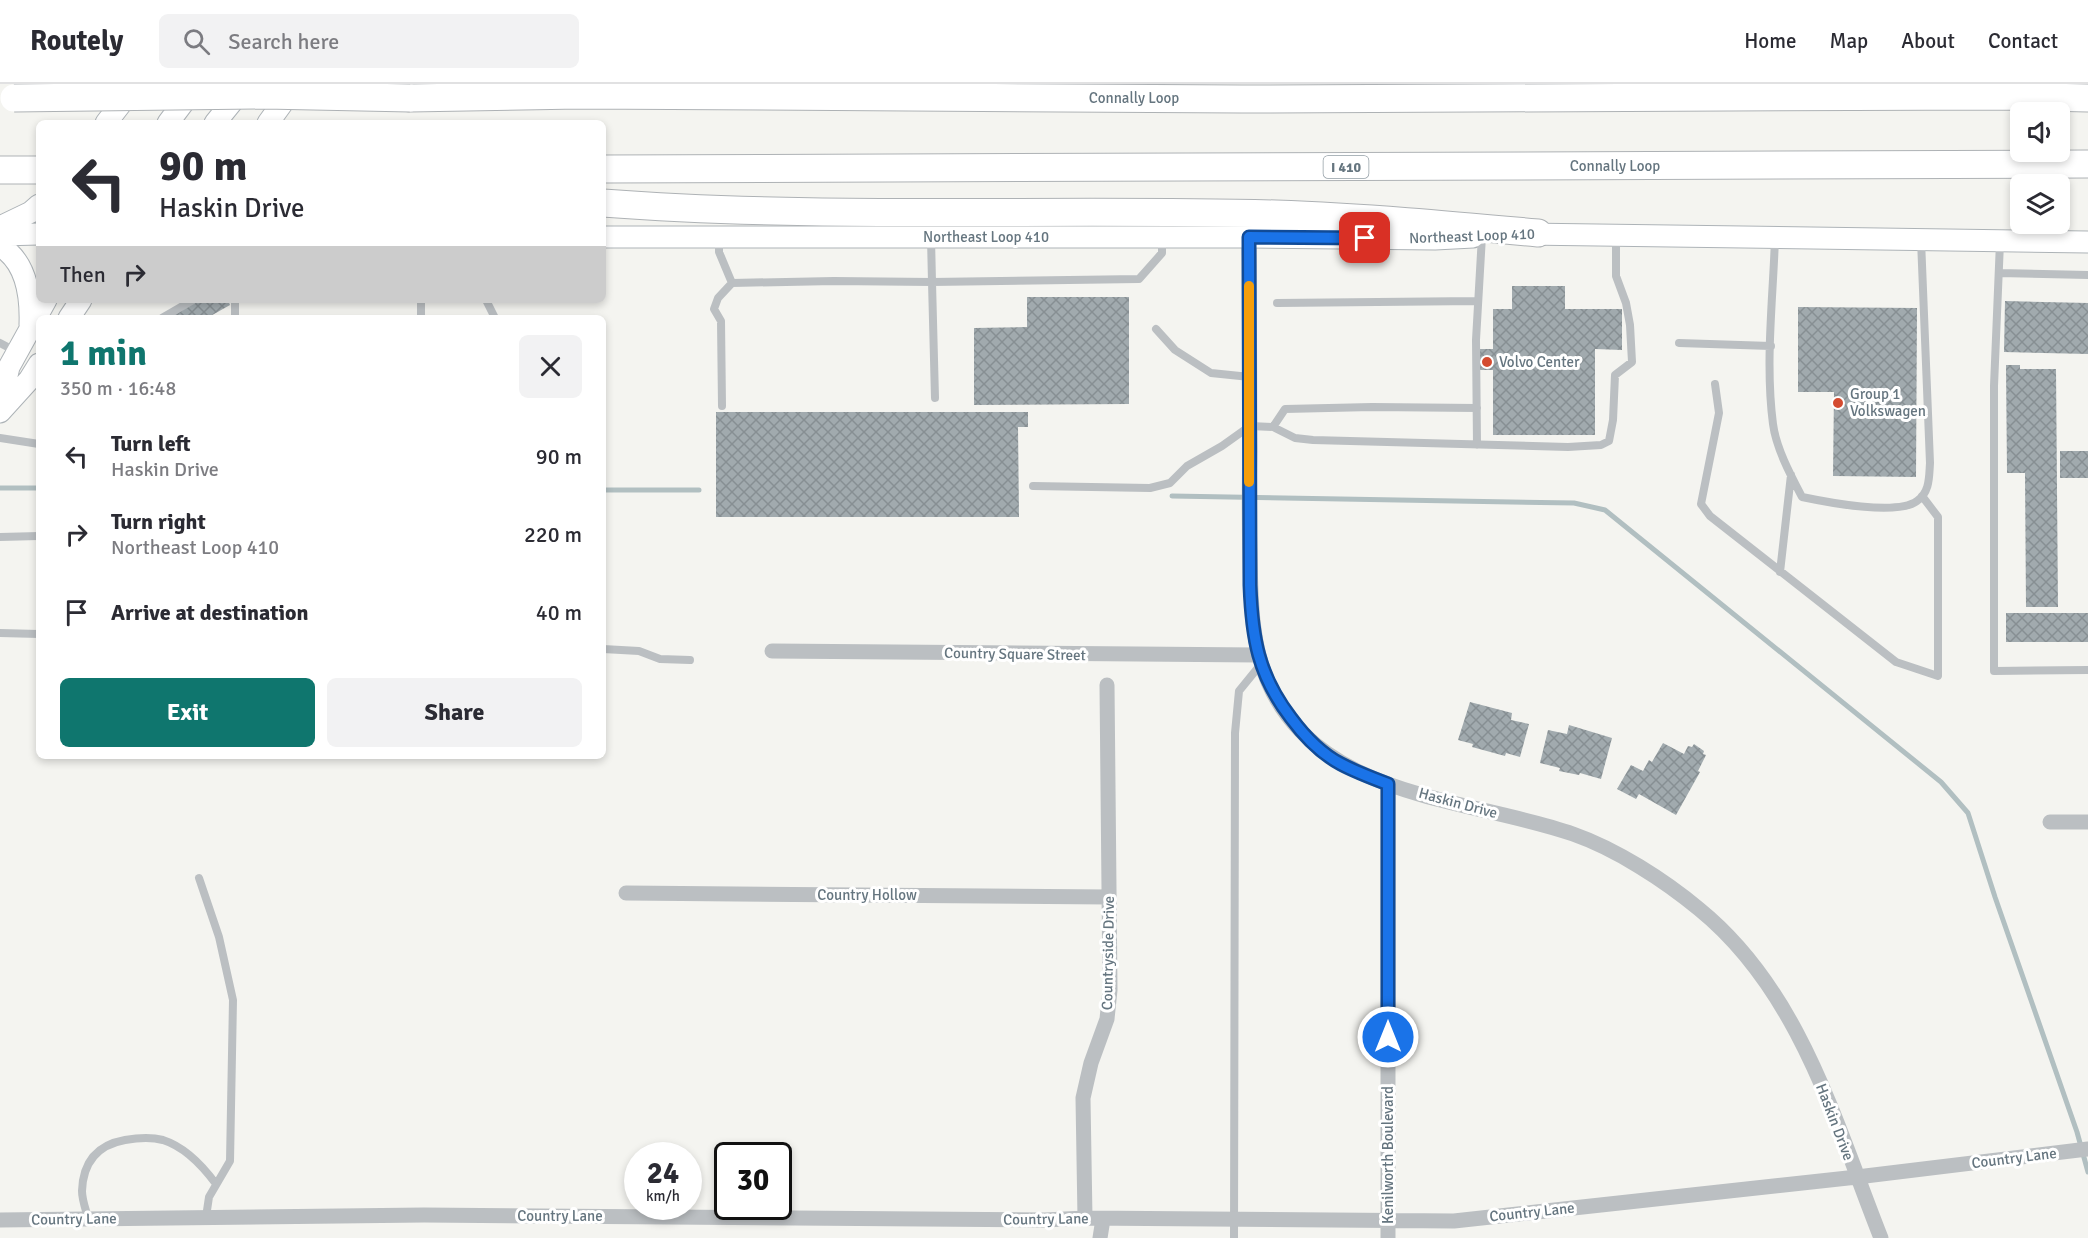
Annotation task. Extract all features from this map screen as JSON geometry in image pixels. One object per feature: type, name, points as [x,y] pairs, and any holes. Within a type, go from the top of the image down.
[{"type":"highway","points":[[149,84],[256,89]]},
{"type":"highway","name":"Connally Loop","points":[[7,98],[256,89],[410,98],[579,95],[1230,99],[1998,96],[2088,98]]},
{"type":"highway","points":[[1998,96],[2088,92]]},
{"type":"highway","name":"Connally Loop","points":[[606,169],[2088,164]]},
{"type":"highway","points":[[0,170],[36,170]]},
{"type":"highway","points":[[606,203],[745,210],[1276,214],[1413,221],[1538,233]]},
{"type":"main road","points":[[108,120],[136,84]]},
{"type":"main road","points":[[170,120],[197,84]]},
{"type":"main road","points":[[270,120],[296,84]]},
{"type":"main road","points":[[219,120],[256,89]]},
{"type":"main road","points":[[0,227],[36,208]]},
{"type":"main road","name":"Northeast Loop 410","points":[[606,237],[1435,239],[1538,233],[2088,242]]},
{"type":"main road","points":[[0,235],[36,234]]},
{"type":"main road","points":[[0,246],[6,249],[23,273],[31,306],[30,328]]},
{"type":"main road","points":[[0,405],[9,366],[9,348],[30,328],[36,318]]},
{"type":"main road","points":[[0,412],[36,369]]},
{"type":"street","name":"Haskin Drive","points":[[1249,237],[1249,527],[1252,621],[1260,660],[1275,698],[1306,738],[1341,764],[1388,784],[1574,834],[1628,861],[1664,883],[1700,910],[1734,941],[1762,976],[1787,1014],[1821,1082],[1881,1238]]},
{"type":"street","name":"Country Square Street","points":[[771,651],[1260,660]]},
{"type":"street","name":"Countryside Drive","points":[[1085,1218],[1083,1098],[1091,1064],[1107,1019],[1110,990],[1107,685]]},
{"type":"street","name":"Kenilworth Boulevard","points":[[1388,784],[1388,1238]]},
{"type":"street","points":[[2050,822],[2088,822]]},
{"type":"street","name":"Country Hollow","points":[[626,893],[1109,897]]},
{"type":"street","name":"Country Lane","points":[[0,1220],[424,1215],[1454,1221],[2088,1149]]},
{"type":"street","points":[[1100,1238],[1103,1219]]},
{"type":"lane","points":[[1033,486],[1150,488],[1170,483],[1187,466],[1222,446],[1250,426],[1273,427],[1295,438],[1313,440],[1568,447],[1601,445],[1610,441],[1614,420],[1615,375],[1632,362],[1626,303],[1616,276],[1616,234]]},
{"type":"lane","points":[[1478,445],[1477,301],[1482,236]]},
{"type":"lane","points":[[719,237],[719,252],[732,283]]},
{"type":"lane","points":[[930,237],[934,398]]},
{"type":"lane","points":[[722,406],[721,321],[714,309],[718,298],[732,283],[1139,279],[1162,253],[1162,237]]},
{"type":"lane","points":[[1775,237],[1770,373],[1773,426],[1791,475],[1802,497],[1847,506],[1910,505],[1922,496],[1928,487],[1930,463],[1921,239]]},
{"type":"lane","points":[[2000,240],[1994,386],[1994,671],[2088,670]]},
{"type":"lane","points":[[1999,273],[2088,275]]},
{"type":"lane","points":[[1277,303],[1477,301]]},
{"type":"lane","points":[[167,315],[188,303]]},
{"type":"lane","points":[[1156,329],[1175,350],[1211,373],[1250,378]]},
{"type":"lane","points":[[1679,343],[1771,346]]},
{"type":"lane","points":[[1715,384],[1719,413],[1701,504],[1710,516],[1896,662],[1938,676],[1938,518],[1922,496]]},
{"type":"lane","points":[[1273,427],[1285,409],[1477,408]]},
{"type":"lane","points":[[0,438],[36,444]]},
{"type":"lane","points":[[1780,572],[1791,475]]},
{"type":"lane","points":[[0,537],[36,536]]},
{"type":"lane","points":[[0,633],[36,634]]},
{"type":"lane","points":[[606,649],[639,651],[660,659],[690,660]]},
{"type":"lane","points":[[1234,1238],[1235,733],[1239,691],[1260,660]]},
{"type":"lane","points":[[199,878],[219,938],[233,1000],[230,1161],[209,1197],[206,1217]]},
{"type":"lane","points":[[88,1218],[82,1193],[85,1171],[95,1152],[114,1142],[137,1138],[162,1140],[188,1153],[204,1168],[216,1184]]},
{"type":"building","points":[[1512,286],[1565,286],[1565,309],[1622,309],[1622,350],[1595,349],[1595,435],[1493,435],[1493,370],[1479,370],[1479,349],[1493,349],[1493,309],[1512,309]]},
{"type":"building","points":[[1027,297],[1129,297],[1129,404],[974,405],[974,328],[1027,327]]},
{"type":"building","points":[[2005,301],[2088,303],[2088,354],[2004,352]]},
{"type":"building","points":[[194,303],[229,303],[230,305],[212,315],[173,315]]},
{"type":"building","points":[[1798,307],[1917,308],[1916,477],[1833,476],[1834,392],[1798,392]]},
{"type":"building","points":[[2006,365],[2020,365],[2020,369],[2056,369],[2058,607],[2026,607],[2025,473],[2007,473]]},
{"type":"building","points":[[716,412],[1028,412],[1028,427],[1018,427],[1019,517],[716,517]]},
{"type":"building","points":[[2060,451],[2088,451],[2088,478],[2060,478]]},
{"type":"building","points":[[2006,613],[2088,613],[2088,642],[2006,642]]},
{"type":"building","points":[[1470,702],[1512,713],[1511,720],[1529,724],[1520,757],[1506,753],[1505,756],[1472,747],[1473,744],[1458,740]]},
{"type":"building","points":[[1569,725],[1612,738],[1601,779],[1580,773],[1579,775],[1559,771],[1560,768],[1540,763],[1548,730],[1567,734]]},
{"type":"building","points":[[1663,743],[1684,754],[1688,746],[1692,747],[1694,744],[1706,755],[1698,771],[1700,772],[1676,815],[1639,794],[1636,799],[1617,789],[1631,765],[1643,771],[1649,760],[1652,762]]},
{"type":"waterway","points":[[0,488],[36,488]]},
{"type":"waterway","points":[[606,490],[699,490]]},
{"type":"waterway","points":[[1172,496],[1574,503],[1605,510],[1941,782],[1968,813],[2077,1132],[2088,1172]]},
{"type":"slow traffic","points":[[1249,286],[1249,482]]},
{"type":"place","name":"Volvo Center","points":[[1487,362]]},
{"type":"place","name":"Group 1 Volkswagen","points":[[1838,403]]},
{"type":"route","points":[[1365,238],[1249,237],[1250,585],[1252,621],[1258,655],[1275,698],[1306,738],[1323,752],[1341,764],[1388,784],[1388,1037]]}]
